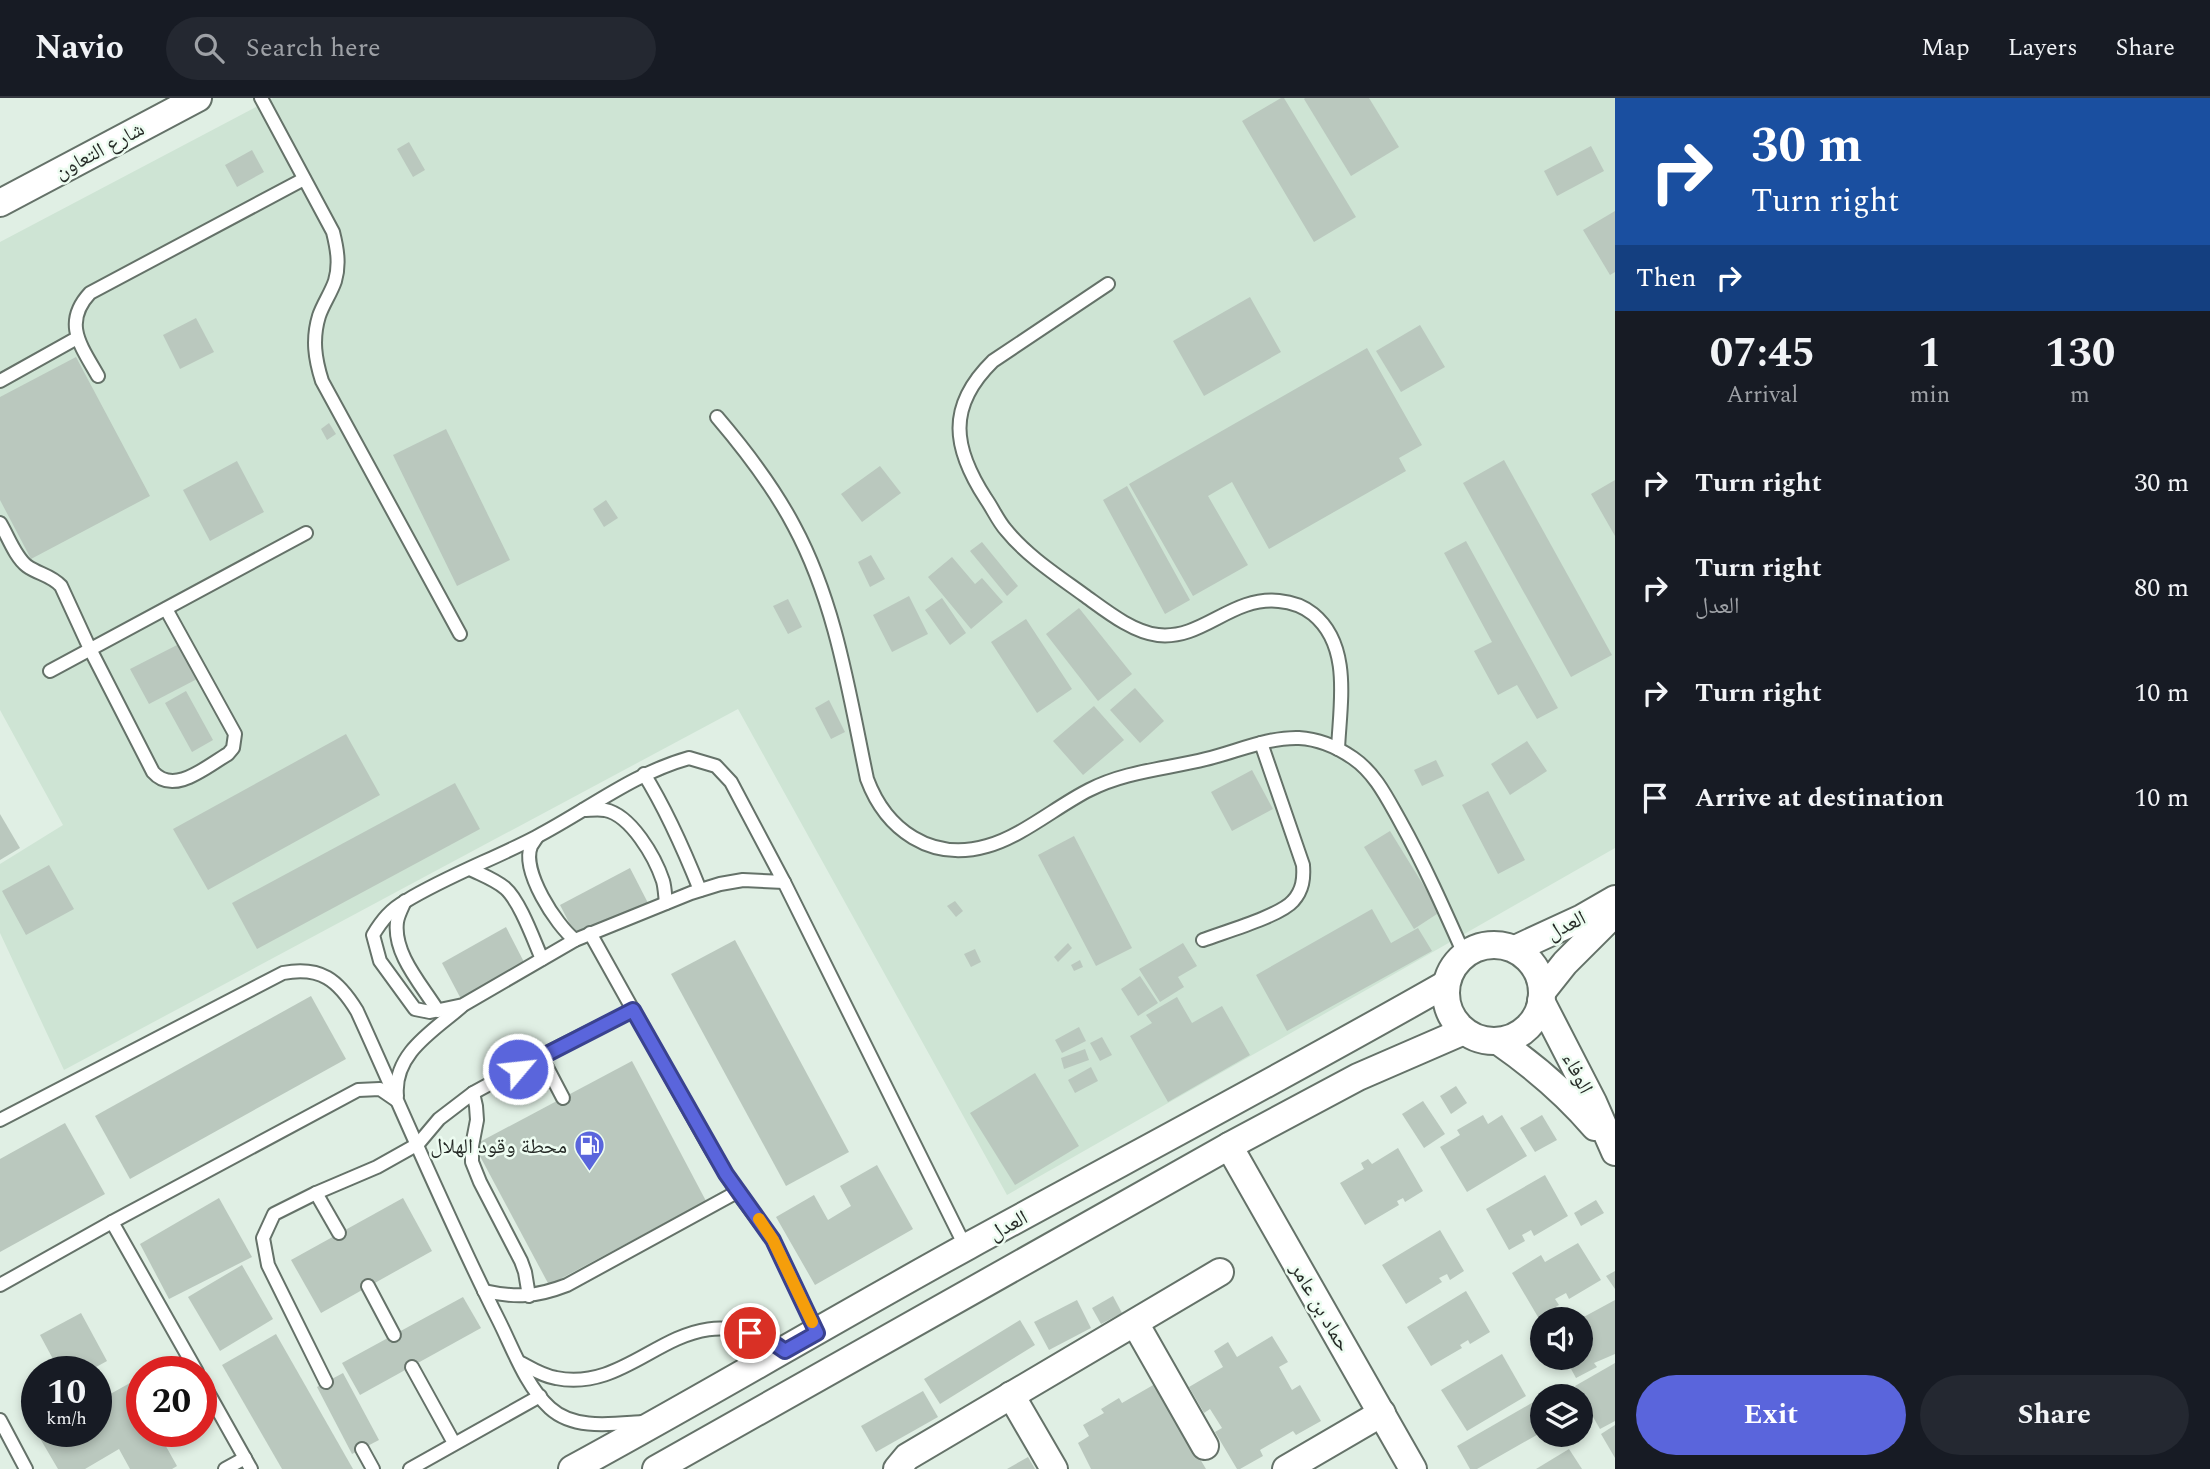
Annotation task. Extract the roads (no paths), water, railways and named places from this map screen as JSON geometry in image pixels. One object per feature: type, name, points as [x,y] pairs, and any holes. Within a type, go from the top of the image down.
[{"type":"street","name":"شارع التعاون","points":[[0,203],[198,98]]},
{"type":"street","name":"العدل","points":[[1515,949],[1582,918],[1615,899]]},
{"type":"street","name":"العدل","points":[[1542,997],[1574,953],[1615,913]]},
{"type":"street","points":[[1498,944],[1515,949],[1530,960],[1539,975],[1542,997],[1536,1016],[1526,1028],[1513,1037],[1498,1041],[1480,1040],[1464,1031],[1452,1018],[1446,1002],[1446,984],[1452,968],[1464,954],[1480,946],[1498,944]]},
{"type":"street","name":"العدل","points":[[572,1469],[1446,984]]},
{"type":"street","name":"الوفاء","points":[[1542,997],[1614,1149]]},
{"type":"street","name":"العدل","points":[[656,1469],[1229,1146],[1358,1077],[1464,1031]]},
{"type":"street","name":"الوفاء","points":[[1498,1041],[1557,1087],[1614,1149]]},
{"type":"street","name":"حماد بن عامر","points":[[1229,1146],[1413,1469]]},
{"type":"street","points":[[897,1469],[907,1457],[1220,1272]]},
{"type":"street","points":[[1135,1322],[1205,1446]]},
{"type":"street","points":[[1011,1395],[1054,1469]]},
{"type":"street","points":[[1286,1469],[1382,1413]]},
{"type":"lane","points":[[261,98],[333,232],[337,247],[335,281],[320,313],[316,330],[314,348],[322,382],[460,634]]},
{"type":"lane","points":[[98,376],[77,338],[75,326],[82,302],[90,293],[304,179]]},
{"type":"lane","points":[[1108,284],[993,361],[980,374],[963,405],[959,424],[964,461],[972,478],[1006,530],[1034,556],[1093,601],[1146,633],[1169,636],[1181,634],[1241,605],[1265,599],[1290,602],[1312,613],[1329,630],[1339,653],[1341,678],[1338,749]]},
{"type":"lane","points":[[0,381],[77,338]]},
{"type":"lane","points":[[717,417],[746,451],[795,527],[827,604],[867,779],[883,812],[912,837],[949,850],[989,846],[1089,790],[1116,778],[1146,769],[1206,759],[1261,743],[1300,738],[1338,749],[1368,770],[1429,876],[1464,954]]},
{"type":"lane","points":[[0,523],[23,562],[29,568],[54,579],[61,586],[153,772],[163,781],[173,782],[183,780],[228,754],[233,748],[235,734],[166,609]]},
{"type":"lane","points":[[50,671],[306,533]]},
{"type":"lane","points":[[1203,940],[1287,907],[1300,890],[1304,878],[1303,865],[1261,743]]},
{"type":"lane","points":[[463,1005],[430,1012],[415,1009],[380,961],[373,935],[384,916],[405,901],[538,836],[644,774],[689,758],[716,766],[731,782],[784,882],[966,1248]]},
{"type":"lane","points":[[644,774],[658,797],[700,890]]},
{"type":"lane","points":[[582,810],[604,810],[627,822],[649,850],[663,882],[666,903]]},
{"type":"lane","points":[[538,836],[530,848],[530,861],[536,884],[566,933],[575,940]]},
{"type":"lane","points":[[470,869],[491,878],[508,890],[542,959]]},
{"type":"lane","points":[[399,1103],[399,1070],[415,1047],[463,1005],[575,940],[720,884],[743,880],[784,882]]},
{"type":"lane","points":[[405,901],[397,920],[397,937],[406,961],[438,1011]]},
{"type":"lane","points":[[590,933],[737,1192],[773,1240],[817,1333]]},
{"type":"lane","points":[[0,1120],[283,973],[298,970],[317,972],[335,981],[357,1011],[484,1291],[533,1388],[551,1409],[576,1422],[603,1424],[660,1421]]},
{"type":"lane","points":[[326,1382],[268,1265],[262,1238],[274,1214],[377,1167],[418,1144],[439,1119],[472,1093],[633,1010]]},
{"type":"lane","points":[[541,1056],[563,1098]]},
{"type":"lane","points":[[0,1284],[358,1090],[380,1089],[399,1103]]},
{"type":"lane","points":[[472,1093],[477,1120],[472,1162],[521,1261],[529,1296]]},
{"type":"lane","points":[[484,1291],[506,1296],[529,1296],[567,1285],[639,1241],[737,1192]]},
{"type":"lane","points":[[316,1193],[339,1233]]},
{"type":"lane","points":[[112,1222],[188,1356]]},
{"type":"lane","points":[[368,1286],[394,1335]]},
{"type":"lane","points":[[520,1362],[555,1378],[592,1378],[609,1373],[671,1340],[710,1329],[750,1333],[769,1340],[785,1351]]},
{"type":"lane","points":[[412,1367],[454,1443]]},
{"type":"lane","points":[[410,1469],[540,1396]]},
{"type":"lane","points":[[217,1409],[248,1464],[225,1469]]},
{"type":"lane","points":[[0,1420],[26,1469]]},
{"type":"lane","points":[[362,1449],[373,1469]]},
{"type":"place","name":"محطة وقود الهلال","points":[[590,1173]]}]
